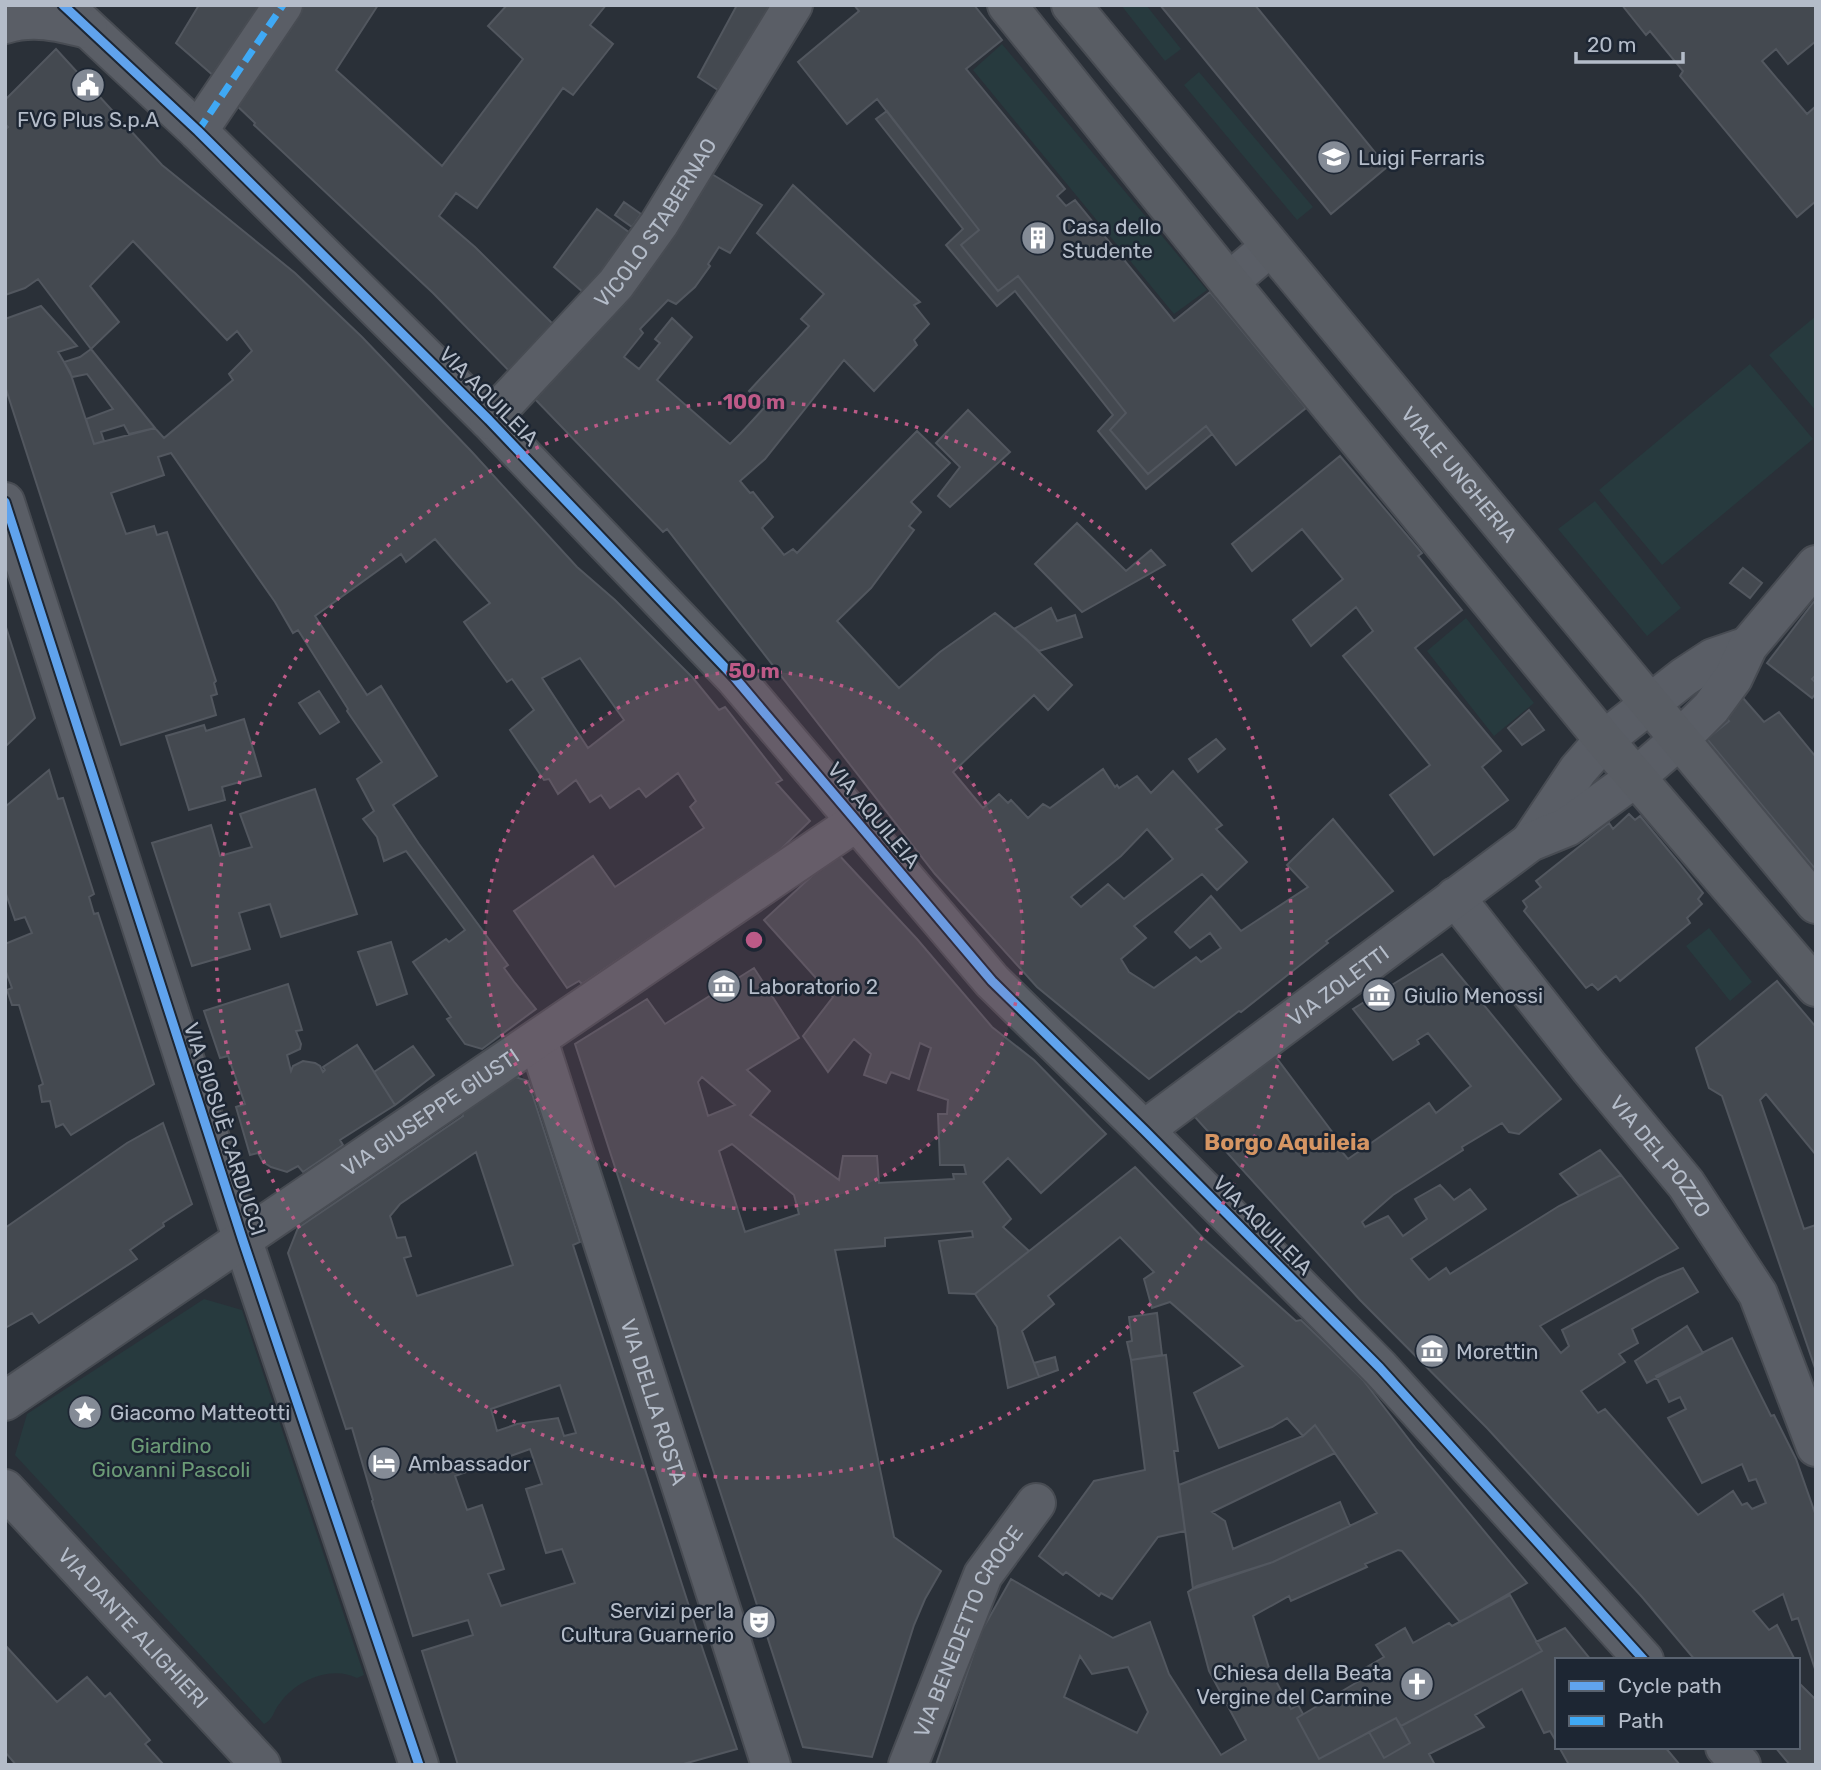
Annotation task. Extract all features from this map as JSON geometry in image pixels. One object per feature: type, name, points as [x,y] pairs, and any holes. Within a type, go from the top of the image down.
[{"type":"street","points":[[198,131],[283,5]]},
{"type":"street","name":"VICOLO STABERNAO","points":[[489,420],[615,284],[666,214],[793,5]]},
{"type":"street","points":[[1007,5],[1229,282],[1604,740],[1816,987]]},
{"type":"street","name":"VIALE UNGHERIA","points":[[1071,5],[1816,905]]},
{"type":"street","points":[[5,24],[20,19],[59,21],[76,17]]},
{"type":"street","name":"VIA AQUILEIA","points":[[76,17],[198,131],[489,420],[735,678],[992,981],[1144,1129],[1380,1368],[1642,1658]]},
{"type":"street","points":[[1229,282],[1270,247]]},
{"type":"street","name":"VIA GIOSUÈ CARDUCCI","points":[[5,502],[243,1241],[419,1765]]},
{"type":"street","points":[[1636,777],[1711,708],[1733,678],[1748,646],[1816,565]]},
{"type":"street","points":[[1604,740],[1649,702],[1713,659],[1748,646]]},
{"type":"street","name":"VIA ZOLETTI","points":[[1530,842],[1578,770],[1604,740]]},
{"type":"street","name":"VIA ZOLETTI","points":[[1144,1129],[1530,842],[1567,827],[1636,777]]},
{"type":"street","name":"VIA GIUSEPPE GIUSTI","points":[[5,1401],[856,822]]},
{"type":"street","name":"VIA DEL POZZO","points":[[1455,897],[1588,1067],[1686,1184],[1758,1294],[1816,1447]]},
{"type":"street","name":"VIA DELLA ROSTA","points":[[538,1040],[771,1765]]},
{"type":"street","name":"VIA DANTE ALIGHIERI","points":[[5,1489],[261,1765]]},
{"type":"street","name":"VIA BENEDETTO CROCE","points":[[908,1765],[983,1575],[1036,1503]]},
{"type":"street","points":[[1727,1749],[1741,1765]]},
{"type":"green space","points":[[1121,5],[1146,5],[1181,49],[1165,61]]},
{"type":"green space","points":[[1002,44],[1207,290],[1174,314],[973,70]]},
{"type":"green space","points":[[1199,72],[1313,207],[1297,220],[1184,85]]},
{"type":"green space","points":[[1816,316],[1816,411],[1769,355]]},
{"type":"green space","points":[[1750,364],[1813,439],[1662,565],[1599,490]]},
{"type":"green space","points":[[1595,501],[1681,608],[1647,636],[1558,529]]},
{"type":"green space","points":[[1466,618],[1534,703],[1494,736],[1427,651]]},
{"type":"green space","points":[[1709,928],[1752,982],[1730,1001],[1686,946]]},
{"type":"green space","name":"Giardino Giovanni Pascoli","points":[[204,1299],[242,1310],[364,1675],[357,1678],[337,1673],[315,1677],[287,1695],[270,1720],[264,1724],[15,1455],[27,1414]]},
{"type":"building","points":[[199,5],[276,5],[223,84],[176,43]]},
{"type":"building","points":[[291,5],[378,5],[336,70],[442,166],[523,59],[488,26],[507,5],[606,5],[590,25],[613,44],[573,95],[563,88],[477,208],[456,193],[439,216],[475,247],[561,332],[516,378],[433,293],[254,125],[231,100]]},
{"type":"building","points":[[737,5],[774,5],[724,94],[698,77]]},
{"type":"building","name":"Casa dello Studente","points":[[854,5],[974,5],[1002,40],[966,69],[1065,189],[1057,196],[1066,206],[1075,200],[1174,321],[1210,292],[1306,408],[1236,465],[1206,426],[1148,474],[1110,430],[1126,413],[1018,276],[998,291],[961,245],[979,230],[877,99],[847,124],[798,62],[859,11]]},
{"type":"building","points":[[1160,5],[1255,5],[1387,167],[1331,214]]},
{"type":"building","points":[[1622,5],[1816,5],[1816,41],[1788,64],[1776,49],[1762,61],[1807,114],[1816,106],[1816,201],[1797,217],[1680,76],[1683,71],[1650,31],[1646,35]]},
{"type":"building","points":[[56,49],[162,165],[295,273],[362,337],[577,567],[615,600],[693,678],[719,710],[725,707],[782,780],[776,783],[810,821],[779,851],[582,984],[579,981],[567,988],[514,911],[593,856],[615,887],[704,828],[690,807],[696,801],[678,773],[646,797],[639,788],[610,808],[601,795],[590,802],[576,780],[558,794],[549,779],[544,780],[510,730],[534,710],[512,679],[507,682],[464,622],[490,603],[435,539],[406,562],[401,554],[315,616],[367,695],[381,686],[437,776],[393,805],[508,965],[504,968],[536,1009],[482,1049],[465,1044],[447,1019],[451,1017],[413,962],[446,939],[449,942],[465,930],[406,851],[384,861],[377,837],[363,819],[374,811],[357,779],[382,762],[347,711],[298,630],[293,633],[275,602],[171,453],[158,457],[164,475],[111,493],[126,534],[154,526],[157,535],[167,532],[216,681],[214,683],[217,694],[211,696],[216,715],[121,745],[5,386],[5,319],[41,306],[77,346],[58,352],[70,372],[94,444],[155,428],[164,438],[233,380],[229,374],[252,351],[237,331],[227,340],[133,241],[90,286],[119,322],[91,349],[38,279],[25,288],[5,295],[5,130],[8,127],[5,124],[5,100]],"holes":[[[580,658],[624,720],[588,748],[542,678]]]},
{"type":"building","points":[[887,111],[979,230],[961,245],[998,291],[1018,276],[1126,413],[1110,430],[1148,474],[1206,426],[1212,434],[1146,489],[1098,431],[1113,415],[1015,291],[997,306],[946,245],[963,229],[876,119]]},
{"type":"building","points":[[707,171],[762,205],[730,253],[719,247],[695,287],[676,304],[668,300],[640,329],[643,333],[624,357],[639,369],[660,343],[655,339],[672,318],[692,337],[657,380],[730,444],[765,407],[749,391],[809,326],[801,319],[824,294],[757,233],[793,185],[920,302],[914,305],[929,324],[914,340],[917,345],[874,391],[844,360],[765,459],[740,481],[750,493],[753,492],[773,517],[762,528],[784,555],[793,549],[797,553],[917,431],[950,463],[911,502],[921,512],[909,526],[914,530],[871,588],[837,621],[899,688],[940,652],[995,613],[1025,638],[1072,685],[1048,710],[1034,695],[953,772],[983,808],[999,794],[1008,803],[1011,800],[1028,818],[1043,804],[1050,808],[1103,769],[1115,787],[1117,785],[1119,788],[1137,776],[1151,793],[1173,771],[1222,825],[1216,829],[1247,862],[1217,890],[1202,874],[1134,926],[1146,938],[1121,959],[1129,972],[1154,988],[1196,957],[1201,962],[1221,948],[1210,933],[1190,948],[1175,932],[1211,896],[1241,931],[1308,887],[1287,865],[1333,819],[1393,891],[1326,941],[1328,943],[1241,1012],[1149,1079],[1037,987],[935,874],[667,529],[663,532],[530,394]],"holes":[[[1147,829],[1173,859],[1124,899],[1108,884],[1081,907],[1071,897],[1121,856]]]},
{"type":"building","points":[[624,202],[641,214],[632,227],[615,215]]},
{"type":"building","points":[[597,209],[637,238],[591,299],[554,267]]},
{"type":"building","points":[[91,349],[155,428],[129,434],[124,425],[101,432],[104,441],[94,444],[86,419],[113,409],[87,374],[72,377],[64,362],[80,357]]},
{"type":"building","points":[[968,410],[1010,452],[950,507],[938,496],[960,467],[936,443]]},
{"type":"building","points":[[1340,456],[1422,553],[1418,556],[1462,610],[1415,648],[1501,751],[1482,767],[1508,800],[1434,855],[1390,795],[1430,765],[1343,656],[1373,631],[1356,607],[1311,646],[1293,620],[1343,579],[1302,529],[1252,571],[1232,544]]},
{"type":"building","points":[[1077,523],[1126,571],[1151,550],[1165,565],[1082,612],[1035,564]]},
{"type":"building","points":[[1743,568],[1762,583],[1750,598],[1730,583]]},
{"type":"building","points":[[1816,599],[1816,675],[1812,679],[1816,683],[1816,693],[1812,698],[1767,663]]},
{"type":"building","points":[[1051,608],[1057,621],[1075,615],[1082,637],[1039,651],[1014,629]]},
{"type":"building","points":[[5,624],[35,718],[5,747]]},
{"type":"building","points":[[319,691],[339,722],[320,734],[299,703]]},
{"type":"building","points":[[1743,698],[1764,722],[1779,712],[1816,757],[1816,870],[1707,739],[1729,721],[1724,715]]},
{"type":"building","points":[[1529,710],[1544,730],[1522,745],[1508,728]]},
{"type":"building","points":[[244,719],[261,776],[222,787],[225,800],[189,810],[166,736],[204,725],[206,731]]},
{"type":"building","points":[[1216,739],[1225,749],[1198,772],[1189,759]]},
{"type":"building","points":[[49,770],[58,799],[63,798],[94,894],[89,897],[94,914],[98,913],[154,1084],[71,1135],[63,1124],[56,1127],[50,1101],[42,1102],[39,1086],[43,1084],[19,1005],[12,1005],[7,990],[12,988],[5,969],[5,944],[32,933],[25,917],[15,920],[5,891],[5,807]]},
{"type":"building","points":[[315,789],[357,914],[281,937],[270,904],[239,913],[250,949],[192,966],[152,843],[211,825],[220,856],[252,847],[240,814]]},
{"type":"building","points":[[1629,814],[1635,820],[1640,816],[1679,863],[1703,893],[1698,899],[1702,904],[1687,918],[1690,923],[1620,981],[1616,976],[1598,990],[1592,984],[1586,988],[1524,911],[1527,907],[1523,901],[1541,887],[1536,881],[1609,823],[1613,829]]},
{"type":"building","points":[[837,853],[917,939],[992,1027],[1034,1060],[1106,1134],[1041,1193],[1008,1158],[983,1182],[1011,1219],[1003,1227],[1029,1251],[975,1294],[949,1293],[939,1241],[973,1237],[972,1231],[885,1238],[885,1246],[835,1250],[894,1537],[941,1571],[914,1625],[872,1757],[803,1747],[575,1044],[647,999],[665,1024],[754,968],[799,1038],[747,1070],[770,1091],[750,1115],[839,1180],[843,1156],[877,1156],[879,1183],[954,1179],[953,1174],[966,1174],[964,1165],[940,1165],[938,1114],[947,1114],[948,1100],[918,1090],[931,1048],[920,1043],[909,1079],[891,1072],[886,1083],[864,1075],[871,1054],[854,1039],[828,1072],[803,1036],[833,997],[764,920]],"holes":[[[702,1077],[735,1105],[708,1116],[698,1082]],[[732,1144],[794,1195],[799,1214],[745,1232],[719,1151]]]},
{"type":"building","points":[[391,942],[407,994],[377,1005],[358,952]]},
{"type":"building","points":[[1442,954],[1561,1099],[1519,1134],[1509,1132],[1502,1123],[1462,1147],[1463,1150],[1393,1195],[1362,1222],[1365,1227],[1388,1216],[1403,1236],[1427,1219],[1415,1199],[1440,1185],[1454,1200],[1470,1189],[1486,1209],[1411,1259],[1429,1280],[1446,1268],[1450,1274],[1559,1206],[1621,1175],[1678,1248],[1540,1326],[1561,1353],[1569,1346],[1562,1330],[1658,1278],[1683,1268],[1698,1292],[1632,1329],[1638,1343],[1619,1354],[1625,1362],[1581,1391],[1598,1413],[1605,1409],[1698,1515],[1733,1491],[1742,1505],[1747,1503],[1752,1509],[1766,1503],[1756,1479],[1749,1481],[1742,1464],[1702,1483],[1668,1418],[1686,1409],[1680,1397],[1669,1402],[1656,1376],[1732,1338],[1796,1459],[1816,1516],[1816,1672],[1798,1618],[1792,1620],[1783,1594],[1753,1611],[1769,1630],[1777,1625],[1794,1658],[1693,1658],[1642,1597],[1487,1428],[1360,1300],[1194,1116],[1275,1056],[1336,1137],[1332,1140],[1348,1159],[1429,1103],[1436,1113],[1471,1086],[1428,1033],[1417,1040],[1419,1044],[1393,1060],[1353,1009]]},
{"type":"building","points":[[1777,981],[1816,1027],[1816,1155],[1766,1094],[1760,1100],[1804,1229],[1816,1225],[1816,1371],[1722,1096],[1709,1088],[1696,1048]]},
{"type":"building","points":[[288,984],[302,1030],[296,1031],[300,1049],[287,1055],[291,1071],[293,1066],[303,1061],[315,1063],[323,1072],[323,1067],[357,1045],[395,1105],[340,1140],[343,1145],[303,1172],[298,1166],[287,1172],[271,1167],[263,1162],[258,1153],[250,1155],[236,1107],[245,1104],[228,1056],[220,1058],[204,1011]]},
{"type":"building","points":[[413,1046],[434,1075],[395,1105],[374,1072]]},
{"type":"building","points":[[512,1076],[528,1081],[580,1242],[573,1245],[737,1749],[680,1765],[458,1765],[422,1651],[473,1635],[468,1620],[413,1636],[352,1428],[346,1429],[288,1253],[298,1228],[463,1116],[462,1110]],"holes":[[[476,1152],[513,1265],[417,1296],[404,1258],[411,1256],[405,1237],[397,1238],[390,1216],[400,1204]],[[560,1385],[576,1433],[564,1436],[558,1418],[517,1424],[497,1431],[491,1409]],[[530,1449],[542,1484],[526,1489],[546,1553],[562,1549],[575,1583],[501,1606],[488,1574],[504,1569],[482,1505],[467,1510],[455,1476]]]},
{"type":"building","points":[[163,1123],[192,1204],[130,1250],[137,1259],[39,1323],[32,1313],[5,1328],[5,1228],[127,1143]]},
{"type":"building","points":[[1600,1150],[1621,1175],[1579,1196],[1560,1174]]},
{"type":"building","points":[[1135,1167],[1204,1239],[1296,1321],[1301,1320],[1363,1380],[1527,1583],[1460,1622],[1402,1551],[1398,1550],[1291,1601],[1289,1596],[1253,1616],[1269,1668],[1291,1709],[1298,1705],[1303,1714],[1297,1718],[1319,1759],[1369,1732],[1384,1758],[1410,1743],[1401,1726],[1542,1651],[1536,1642],[1565,1628],[1589,1658],[1555,1658],[1555,1740],[1550,1731],[1544,1733],[1522,1689],[1475,1715],[1484,1727],[1429,1754],[1435,1765],[936,1765],[981,1632],[1011,1579],[1113,1638],[1150,1622],[1169,1674],[1221,1755],[1246,1740],[1209,1671],[1188,1592],[1197,1586],[1273,1562],[1377,1513],[1315,1425],[1303,1436],[1287,1418],[1272,1427],[1219,1448],[1194,1393],[1243,1366],[1170,1302],[1152,1308],[1144,1279],[1154,1272],[1120,1237],[1048,1296],[1054,1304],[1022,1331],[1039,1377],[1008,1388],[997,1327],[975,1294]],"holes":[[[1080,1656],[1092,1674],[1128,1667],[1148,1712],[1137,1733],[1064,1697]]]},
{"type":"building","points":[[1157,1313],[1162,1355],[1131,1360],[1127,1342],[1132,1341],[1129,1317]]},
{"type":"building","points":[[1687,1326],[1703,1353],[1647,1383],[1635,1361]]},
{"type":"building","points":[[1166,1355],[1178,1451],[1174,1451],[1185,1531],[1158,1537],[1112,1599],[1101,1593],[1099,1596],[1066,1572],[1063,1575],[1039,1556],[1094,1481],[1145,1470],[1131,1360]]},
{"type":"building","points":[[1055,1357],[1058,1370],[1039,1377],[1034,1363]]},
{"type":"building","points":[[1315,1425],[1335,1453],[1212,1512],[1225,1521],[1233,1549],[1340,1502],[1350,1526],[1273,1562],[1193,1589],[1179,1485],[1303,1436]]},
{"type":"building","name":"Chiesa della Beata Vergine del Carmine","points":[[1510,1595],[1542,1651],[1401,1726],[1396,1718],[1319,1759],[1297,1718],[1369,1675],[1365,1668],[1384,1657],[1376,1645],[1405,1628],[1413,1643]]},
{"type":"building","points":[[5,1645],[57,1702],[87,1677],[105,1697],[110,1693],[150,1740],[145,1744],[163,1764],[16,1765],[5,1752]]},
{"type":"building","points":[[1800,1684],[1816,1700],[1816,1765],[1790,1765],[1777,1749],[1800,1749]]},
{"type":"building","points":[[1396,1718],[1410,1743],[1384,1758],[1369,1732]]},
{"type":"building","points":[[1560,1749],[1667,1749],[1680,1765],[1566,1765],[1568,1763]]},
{"type":"marked path","points":[[198,131],[283,5]]},
{"type":"cycle path","points":[[63,5],[198,131],[489,420],[735,678],[992,981],[1380,1368],[1642,1658]]},
{"type":"cycle path","points":[[5,502],[243,1241],[419,1765]]},
{"type":"place","name":"FVG Plus S.p.A","points":[[88,85]]},
{"type":"place","name":"Luigi Ferraris","points":[[1334,157]]},
{"type":"place","name":"Casa dello Studente","points":[[1038,238]]},
{"type":"place","name":"Laboratorio 2","points":[[724,986]]},
{"type":"place","name":"Giulio Menossi","points":[[1379,995]]},
{"type":"place","name":"Morettin","points":[[1432,1351]]},
{"type":"place","name":"Giacomo Matteotti","points":[[85,1412]]},
{"type":"place","name":"Ambassador","points":[[384,1463]]},
{"type":"place","name":"Servizi per la Cultura Guarnerio","points":[[759,1622]]},
{"type":"place","name":"Chiesa della Beata Vergine del Carmine","points":[[1417,1684]]},
{"type":"district","name":"Borgo Aquileia","points":[[1287,1142]]}]
